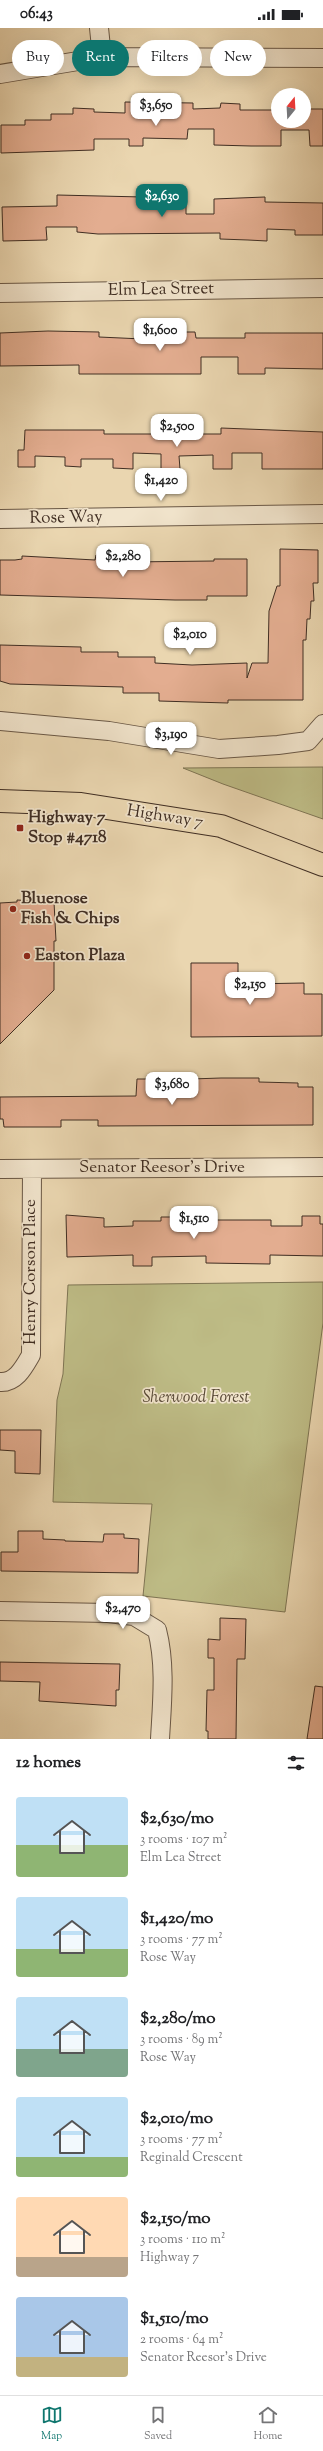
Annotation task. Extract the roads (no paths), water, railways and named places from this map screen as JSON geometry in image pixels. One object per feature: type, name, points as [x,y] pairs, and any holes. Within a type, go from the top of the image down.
[{"type":"main road","name":"Highway 7","points":[[0,801],[81,804],[221,826],[323,865]]},
{"type":"street","points":[[99,28],[100,40]]},
{"type":"street","points":[[129,57],[323,58]]},
{"type":"street","points":[[0,74],[72,62]]},
{"type":"street","name":"Elm Lea Street","points":[[0,293],[323,288]]},
{"type":"street","name":"Rose Way","points":[[0,519],[323,514]]},
{"type":"street","points":[[0,721],[109,731],[219,749],[278,745],[308,741],[323,724]]},
{"type":"street","name":"Senator Reesor's Drive","points":[[0,1170],[323,1167]]},
{"type":"street","name":"Henry Corson Place","points":[[0,1382],[14,1378],[23,1369],[31,1355],[32,1169]]},
{"type":"street","points":[[0,1611],[108,1613],[134,1616],[157,1630],[162,1648],[160,1739]]},
{"type":"place","name":"Highway 7 Stop #4718","points":[[20,828]]},
{"type":"place","name":"Bluenose Fish & Chips","points":[[13,909]]},
{"type":"place","name":"Easton Plaza","points":[[27,956]]},
{"type":"park label","name":"Sherwood Forest","points":[[196,1398]]}]
